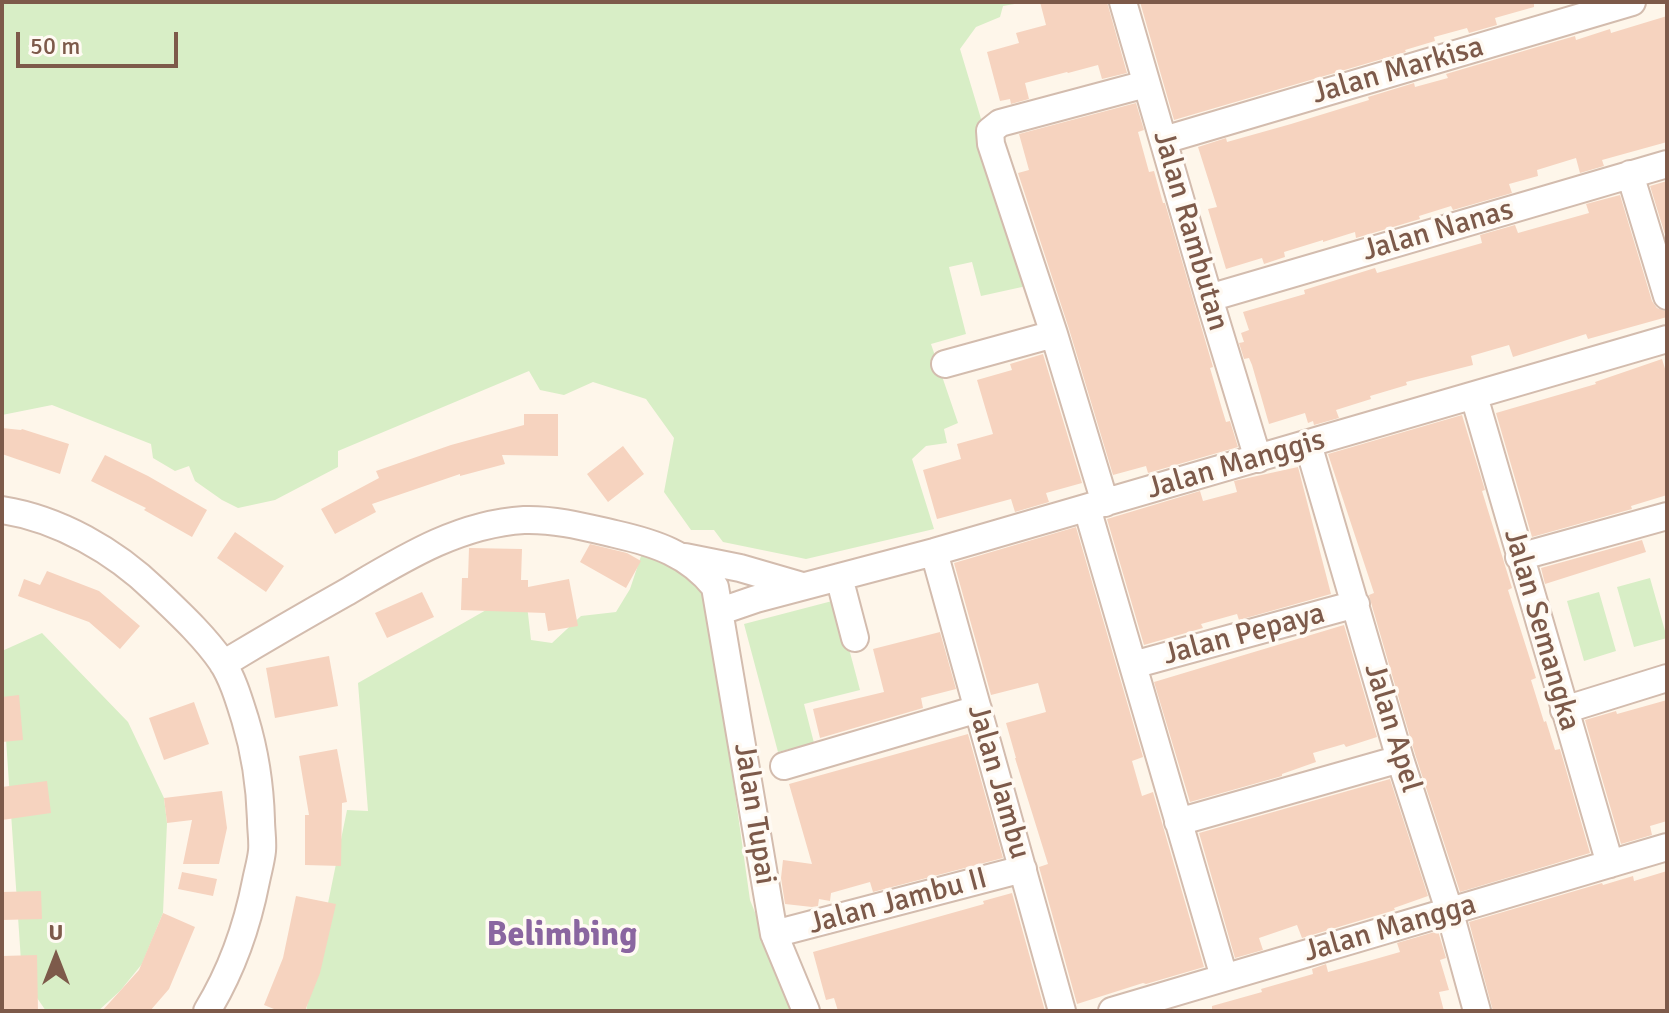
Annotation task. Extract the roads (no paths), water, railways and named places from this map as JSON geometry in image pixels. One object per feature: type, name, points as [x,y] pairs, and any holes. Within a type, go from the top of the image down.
[{"type":"street","name":"Jalan Rambutan","points":[[1123,2],[1258,459]]},
{"type":"street","name":"Jalan Markisa","points":[[1164,140],[1632,2]]},
{"type":"street","points":[[1146,84],[1000,123],[990,131],[991,144],[1054,334],[1133,665],[1224,977]]},
{"type":"street","name":"Jalan Nanas","points":[[1209,298],[1667,164]]},
{"type":"street","points":[[1630,174],[1667,296]]},
{"type":"street","points":[[945,364],[1054,334]]},
{"type":"street","name":"Jalan Manggis","points":[[721,611],[1096,506],[1667,339]]},
{"type":"street","name":"Jalan Semangka","points":[[1474,396],[1610,864]]},
{"type":"street","name":"Jalan Apel","points":[[1308,444],[1477,1011]]},
{"type":"street","points":[[2,510],[20,513],[69,531],[102,549],[144,580],[189,622],[223,664],[237,694],[252,742],[260,790],[262,850],[251,906],[239,944],[224,983],[207,1011]]},
{"type":"street","points":[[1519,557],[1667,516]]},
{"type":"street","points":[[223,664],[396,562],[441,539],[483,525],[526,520],[565,522],[635,539],[678,556],[740,568],[805,587]]},
{"type":"street","name":"Jalan Jambu","points":[[934,552],[1062,1011]]},
{"type":"street","name":"Jalan Tupai","points":[[678,556],[702,571],[715,587],[774,934],[806,1011]]},
{"type":"street","points":[[839,577],[855,638]]},
{"type":"street","name":"Jalan Pepaya","points":[[1133,665],[1356,604]]},
{"type":"street","points":[[1564,710],[1667,678]]},
{"type":"street","points":[[784,766],[978,709]]},
{"type":"street","points":[[1178,822],[1400,759]]},
{"type":"street","name":"Jalan Mangga","points":[[1112,1011],[1667,847]]},
{"type":"street","name":"Jalan Jambu II","points":[[774,934],[1023,869]]},
{"type":"district","name":"Belimbing","points":[[562,936]]}]
